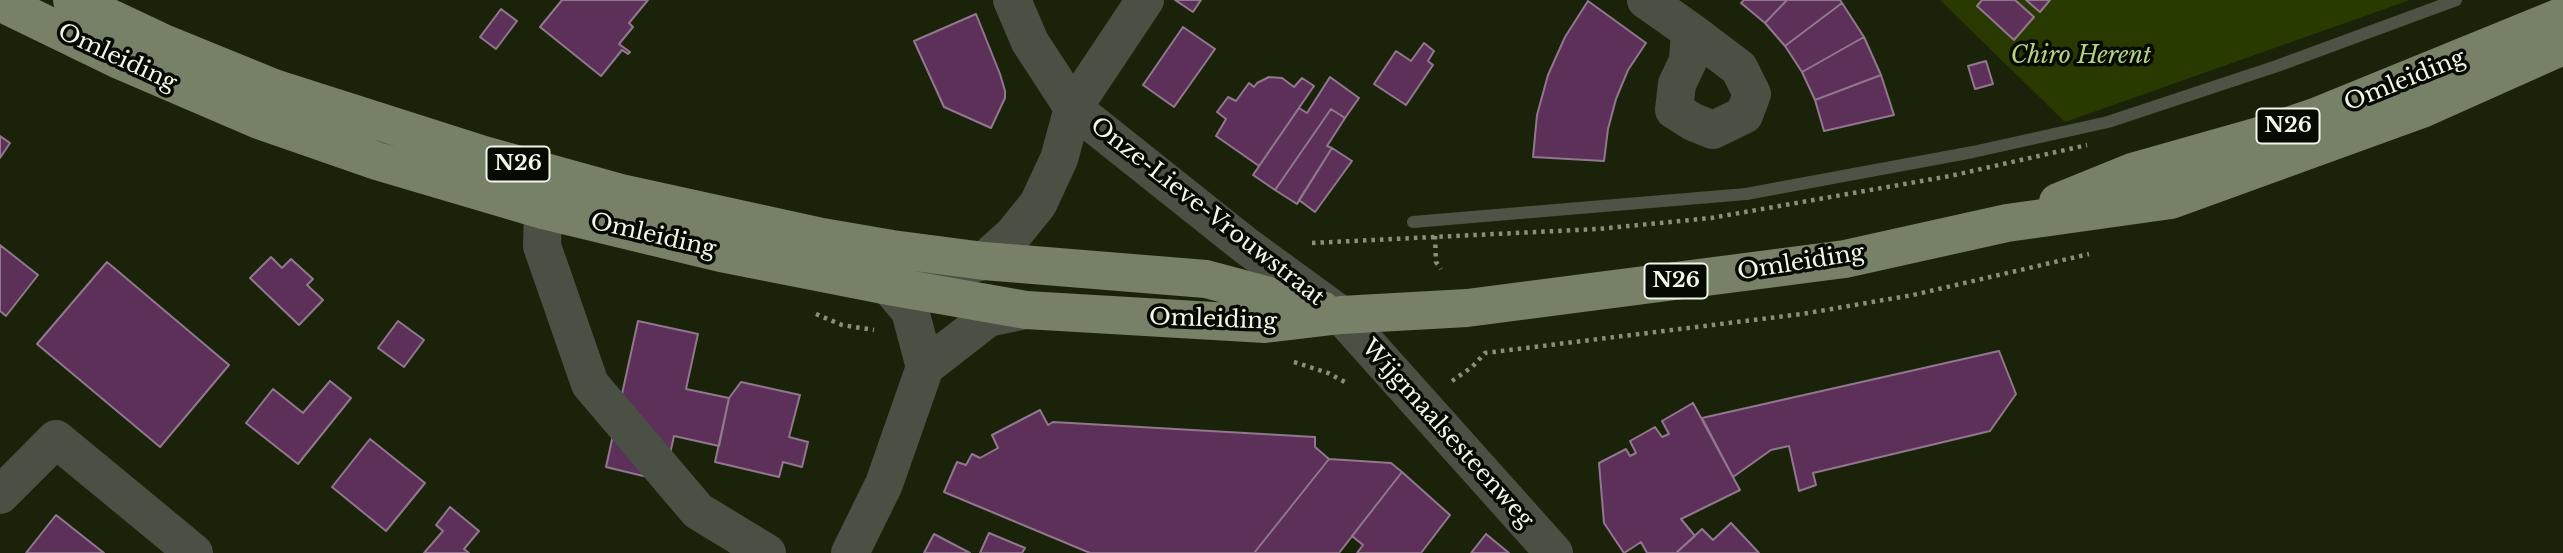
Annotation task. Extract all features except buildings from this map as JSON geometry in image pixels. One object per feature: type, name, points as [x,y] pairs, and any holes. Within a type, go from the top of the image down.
[{"type":"main road","name":"Omleiding","points":[[72,0],[161,42],[274,88],[484,155],[621,193],[822,237],[984,261],[1206,279],[1341,315]]},
{"type":"main road","name":"Omleiding","points":[[0,2],[127,64],[259,120],[377,161],[543,211],[722,253],[1026,310],[1265,324],[1341,315],[1467,308],[1844,259],[2007,223],[2171,200],[2422,108],[2563,46]]},
{"type":"main road","name":"Omleiding","points":[[2007,223],[2132,172],[2315,117],[2563,16]]},
{"type":"street","name":"Onze-Lieve-Vrouwstraat","points":[[1012,0],[1030,42],[1073,108],[1245,245],[1341,315]]},
{"type":"street","points":[[1073,108],[1146,0]]},
{"type":"street","points":[[1646,0],[1690,31]]},
{"type":"street","name":"Onze-Lieve-Vrouwstraat","points":[[889,286],[984,261],[1013,235],[1038,204],[1059,159],[1073,108]]},
{"type":"street","points":[[543,211],[542,246],[590,384],[698,510],[767,553]]},
{"type":"street","points":[[889,286],[910,311],[925,368]]},
{"type":"street","points":[[850,553],[884,484],[925,368],[988,318],[1026,310]]},
{"type":"street","name":"Wijgmaalsesteenweg","points":[[1341,315],[1554,553]]},
{"type":"street","points":[[0,495],[56,439],[194,553]]},
{"type":"path","points":[[1301,244],[1598,229],[1711,218],[1950,176],[2098,142]]},
{"type":"green space","name":"Chiro Herent","points":[[1940,0],[2410,0],[2065,122]]},
{"type":"waterway","points":[[1413,222],[1746,194],[1973,152],[2108,122],[2277,66],[2456,0]]}]
